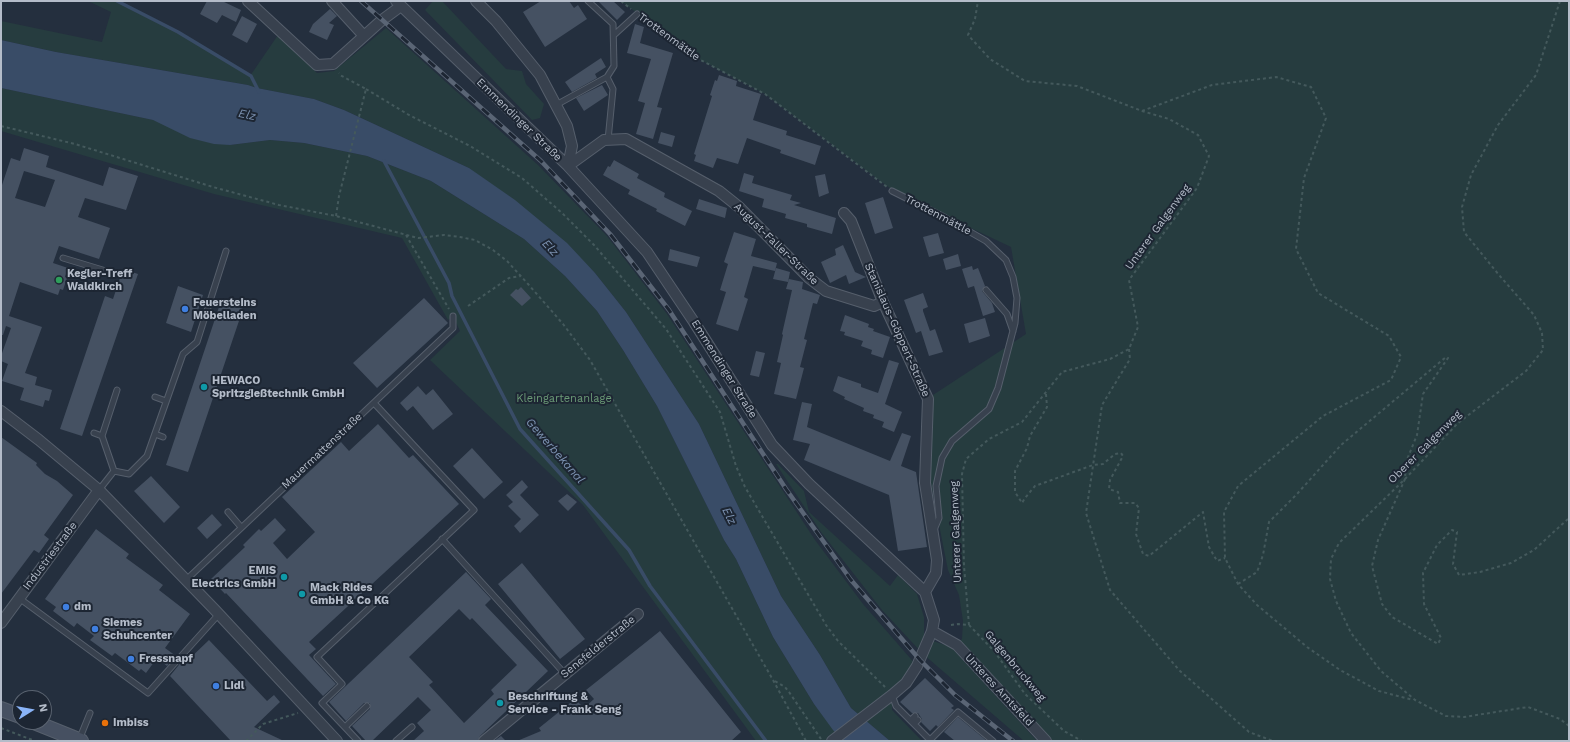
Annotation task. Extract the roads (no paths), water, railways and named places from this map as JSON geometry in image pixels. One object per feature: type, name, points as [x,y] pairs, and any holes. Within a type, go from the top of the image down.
[{"type":"street","points":[[248,1],[317,65],[333,64],[399,3]]},
{"type":"street","points":[[332,1],[364,36]]},
{"type":"street","points":[[476,1],[496,20],[540,75],[567,126],[572,146],[568,166]]},
{"type":"street","name":"Emmendinger Straße","points":[[399,3],[568,166],[647,252],[694,322],[772,445],[809,484],[925,592],[934,620],[932,631],[917,666],[906,683],[832,741]]},
{"type":"street","name":"August-Faller-Straße","points":[[568,166],[604,140],[626,139],[719,191],[739,207],[809,278],[826,291],[874,306],[883,302]]},
{"type":"street","name":"Stanislaus-Göppert-Straße","points":[[844,213],[851,221],[883,302],[928,399],[926,483],[937,560],[936,573],[925,592]]},
{"type":"street","points":[[1,411],[39,440],[99,490],[250,645],[337,741]]},
{"type":"street","name":"Industriestraße","points":[[1,623],[99,490]]},
{"type":"street","name":"Senefelderstraße","points":[[484,741],[638,614]]},
{"type":"street","name":"Unteres Amtsfeld","points":[[932,631],[957,645],[1046,741]]},
{"type":"street","points":[[1,708],[12,713]]},
{"type":"street","points":[[52,729],[80,741]]},
{"type":"lane","points":[[556,105],[607,77],[614,66],[614,24],[588,1]]},
{"type":"lane","points":[[614,35],[637,14]]},
{"type":"lane","points":[[607,77],[613,89],[608,140]]},
{"type":"lane","name":"Trottenmättle","points":[[892,191],[944,217],[986,241],[1006,260],[1013,277],[1017,298],[1013,331],[998,388],[989,409],[952,441],[942,458],[936,486],[939,518],[933,533]]},
{"type":"lane","points":[[114,471],[129,474],[147,456],[183,354],[197,342],[226,251]]},
{"type":"lane","points":[[63,258],[106,271]]},
{"type":"lane","points":[[986,290],[1007,314],[1013,331]]},
{"type":"lane","name":"Mauermattenstraße","points":[[186,580],[453,328],[453,318]]},
{"type":"lane","points":[[114,471],[102,436],[117,390]]},
{"type":"lane","points":[[155,397],[166,401]]},
{"type":"lane","points":[[358,741],[322,702],[342,684],[317,657],[474,510],[374,403]]},
{"type":"lane","points":[[94,433],[102,436]]},
{"type":"lane","points":[[155,434],[162,437]]},
{"type":"lane","points":[[99,490],[114,471]]},
{"type":"lane","points":[[228,512],[241,527]]},
{"type":"lane","points":[[442,539],[565,674]]},
{"type":"lane","points":[[19,598],[148,693],[187,646],[219,614]]},
{"type":"lane","points":[[890,696],[896,706],[930,740],[958,712],[994,741]]},
{"type":"lane","points":[[345,727],[367,706]]},
{"type":"lane","points":[[80,741],[90,713]]},
{"type":"lane","points":[[912,722],[917,718]]},
{"type":"lane","points":[[396,741],[412,727]]},
{"type":"water","name":"Elz","points":[[1,40],[56,52],[248,85],[314,99],[344,110],[469,168],[515,200],[567,243],[595,273],[626,312],[699,424],[781,596],[820,655],[851,708],[890,741],[843,741],[814,704],[773,637],[736,559],[724,540],[657,406],[623,350],[597,311],[565,276],[524,239],[431,181],[367,156],[304,143],[270,140],[230,145],[214,144],[190,138],[153,120],[1,88]]},
{"type":"waterway","points":[[117,1],[178,32],[251,76],[259,92]]},
{"type":"waterway","name":"Gewerbekanal","points":[[384,161],[449,283],[452,296],[520,429],[629,550],[650,586],[766,741]]},
{"type":"railway","points":[[361,1],[541,161],[610,234],[669,310],[786,489],[851,580],[920,660],[955,695],[1013,741]]},
{"type":"place","name":"Kegler-Treff Waldkirch","points":[[59,280]]},
{"type":"place","name":"Feuersteins Möbelladen","points":[[185,309]]},
{"type":"place","name":"HEWACO Spritzgießtechnik GmbH","points":[[204,387]]},
{"type":"place","name":"EMIS Electrics GmbH","points":[[284,577]]},
{"type":"place","name":"Mack Rides GmbH & Co KG","points":[[302,594]]},
{"type":"place","name":"dm","points":[[66,607]]},
{"type":"place","name":"Siemes Schuhcenter","points":[[95,629]]},
{"type":"place","name":"Fressnapf","points":[[131,659]]},
{"type":"place","name":"Lidl","points":[[216,686]]},
{"type":"place","name":"Beschriftung & Service - Frank Seng","points":[[500,703]]},
{"type":"place","name":"Imbiss","points":[[105,723]]},
{"type":"park label","name":"Kleingartenanlage","points":[[564,399]]}]
